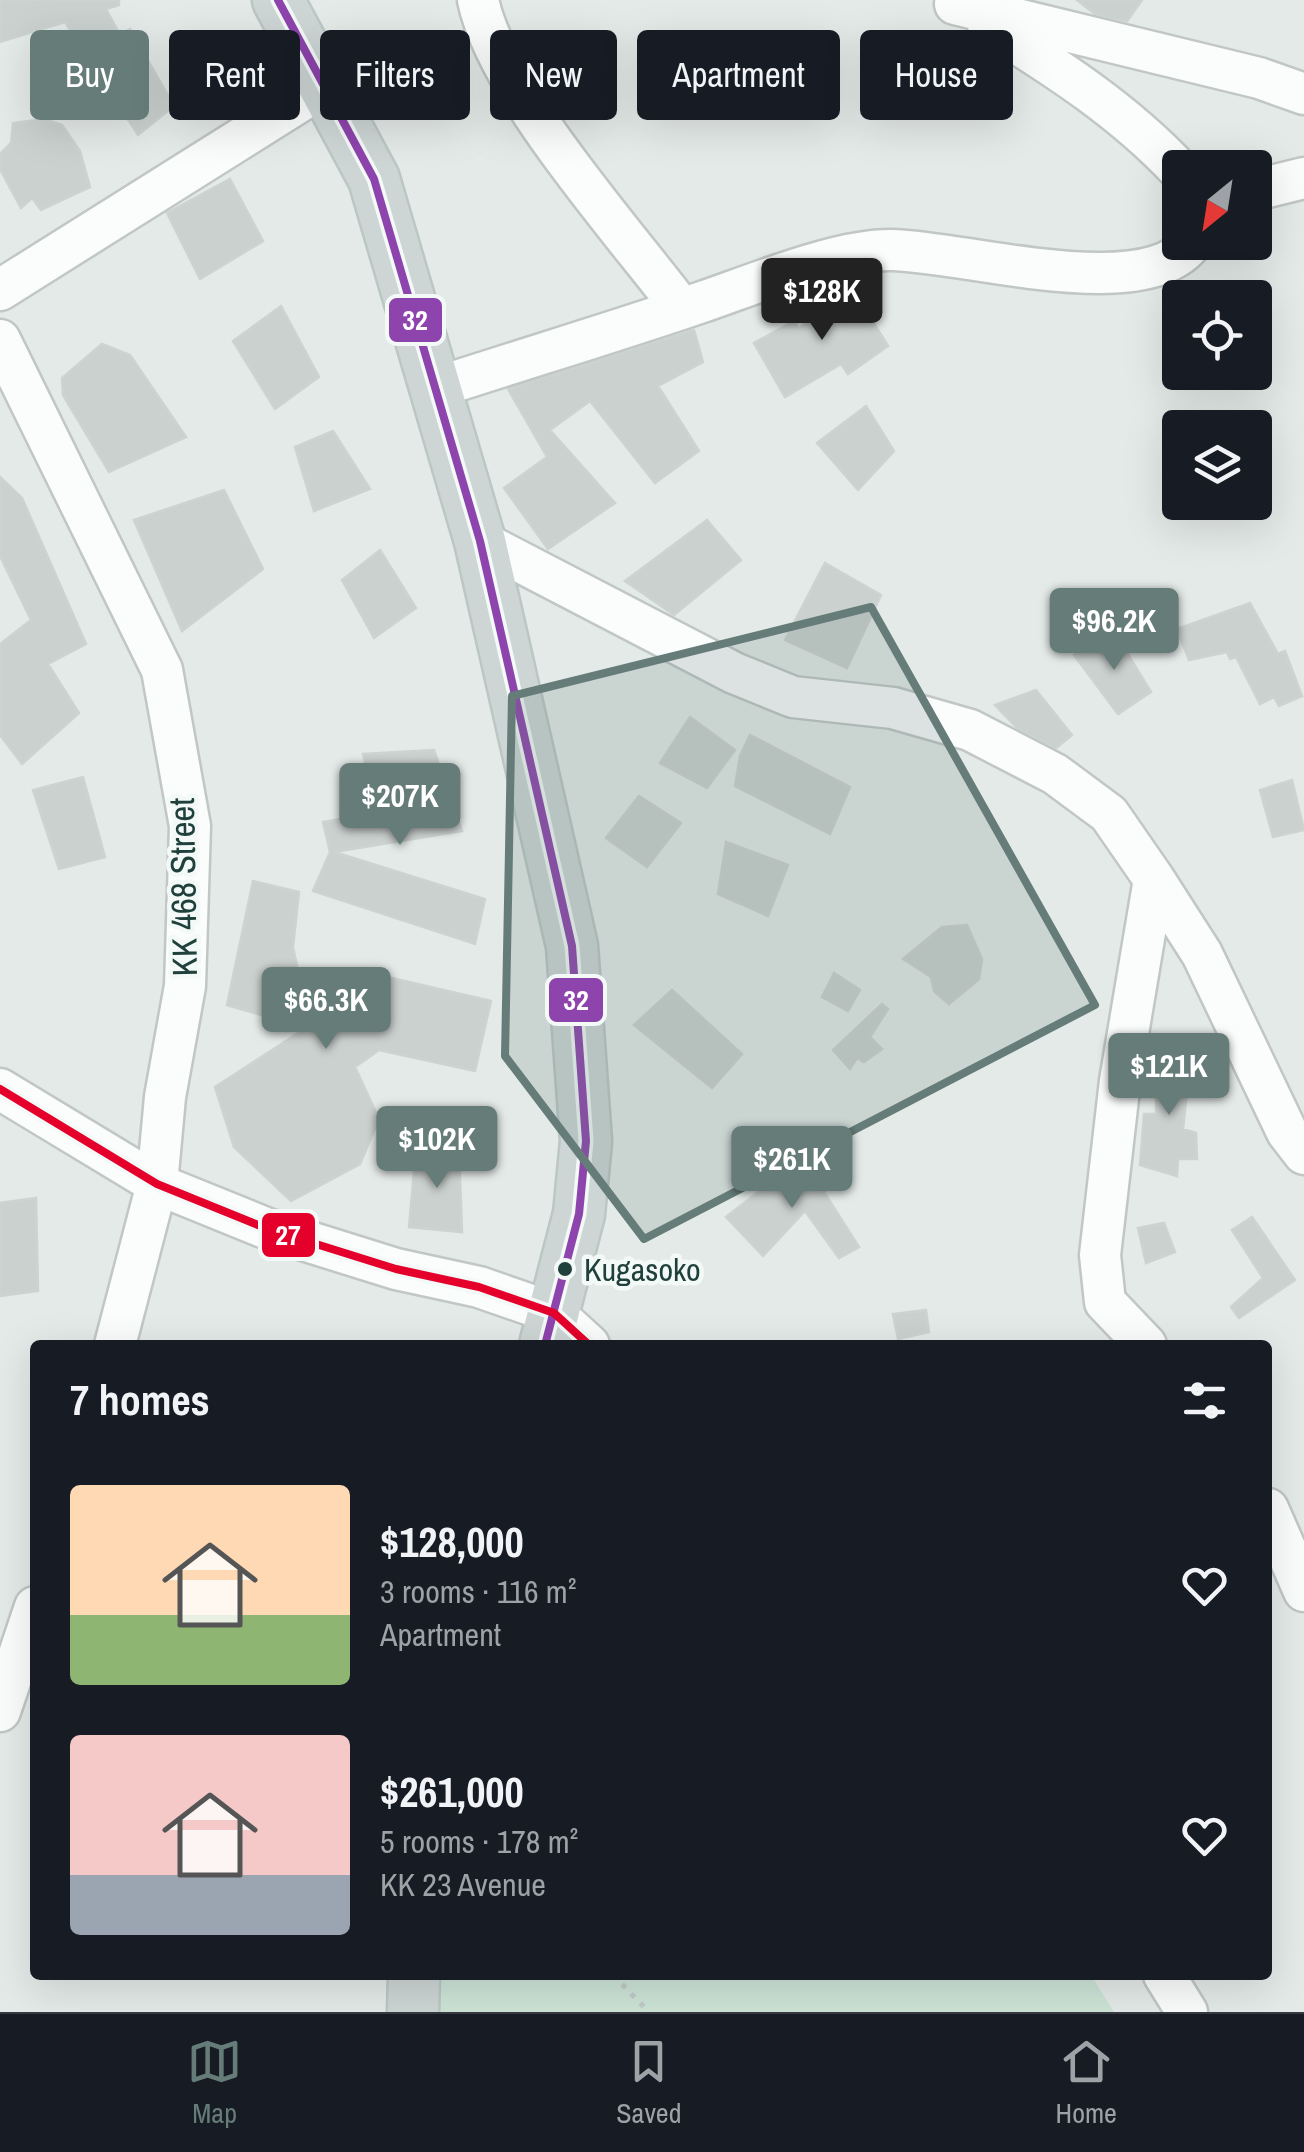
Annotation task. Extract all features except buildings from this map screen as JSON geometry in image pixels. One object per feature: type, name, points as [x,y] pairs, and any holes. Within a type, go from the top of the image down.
[{"type":"main road","points":[[278,0],[320,74]]},
{"type":"main road","points":[[344,120],[374,179],[480,541],[572,946],[586,1141],[562,1334]]},
{"type":"main road","points":[[413,2012],[414,1980]]},
{"type":"street","points":[[478,0],[483,24],[512,81],[682,309]]},
{"type":"street","points":[[953,2],[1260,78],[1304,94]]},
{"type":"street","points":[[953,2],[1084,86],[1146,134],[1162,151]]},
{"type":"street","points":[[0,290],[320,89]]},
{"type":"street","points":[[1272,186],[1304,178]]},
{"type":"street","points":[[435,388],[804,268],[889,250],[1081,272],[1140,274],[1171,260]]},
{"type":"street","name":"KK 468 Street","points":[[0,340],[162,670],[190,826],[186,986],[165,1096],[157,1184],[115,1340]]},
{"type":"street","points":[[480,541],[734,673],[793,696],[893,708],[970,730],[1056,774],[1108,814],[1154,879],[1202,954],[1287,1132],[1304,1154]]},
{"type":"street","points":[[1141,1340],[1105,1302],[1100,1255],[1120,1081],[1154,879]]},
{"type":"street","points":[[0,1089],[157,1184],[268,1229],[396,1269],[479,1287],[562,1334]]},
{"type":"street","points":[[1272,1518],[1304,1591]]},
{"type":"street","points":[[0,1711],[30,1622]]},
{"type":"street","points":[[1167,1980],[1187,2012]]},
{"type":"path","points":[[619,1980],[649,2012]]},
{"type":"highlighted area","points":[[871,607],[1095,1005],[644,1239],[505,1056],[512,696]]},
{"type":"green space","points":[[432,1980],[1094,1980],[1114,2012],[431,2012]]},
{"type":"transit line","name":"32","points":[[278,0],[374,179],[480,541],[572,946],[586,1141],[579,1214],[546,1340]]},
{"type":"transit line","name":"27","points":[[0,1089],[157,1184],[268,1229],[396,1269],[479,1287],[554,1313],[584,1340]]},
{"type":"place","name":"Kugasoko","points":[[565,1269]]}]
